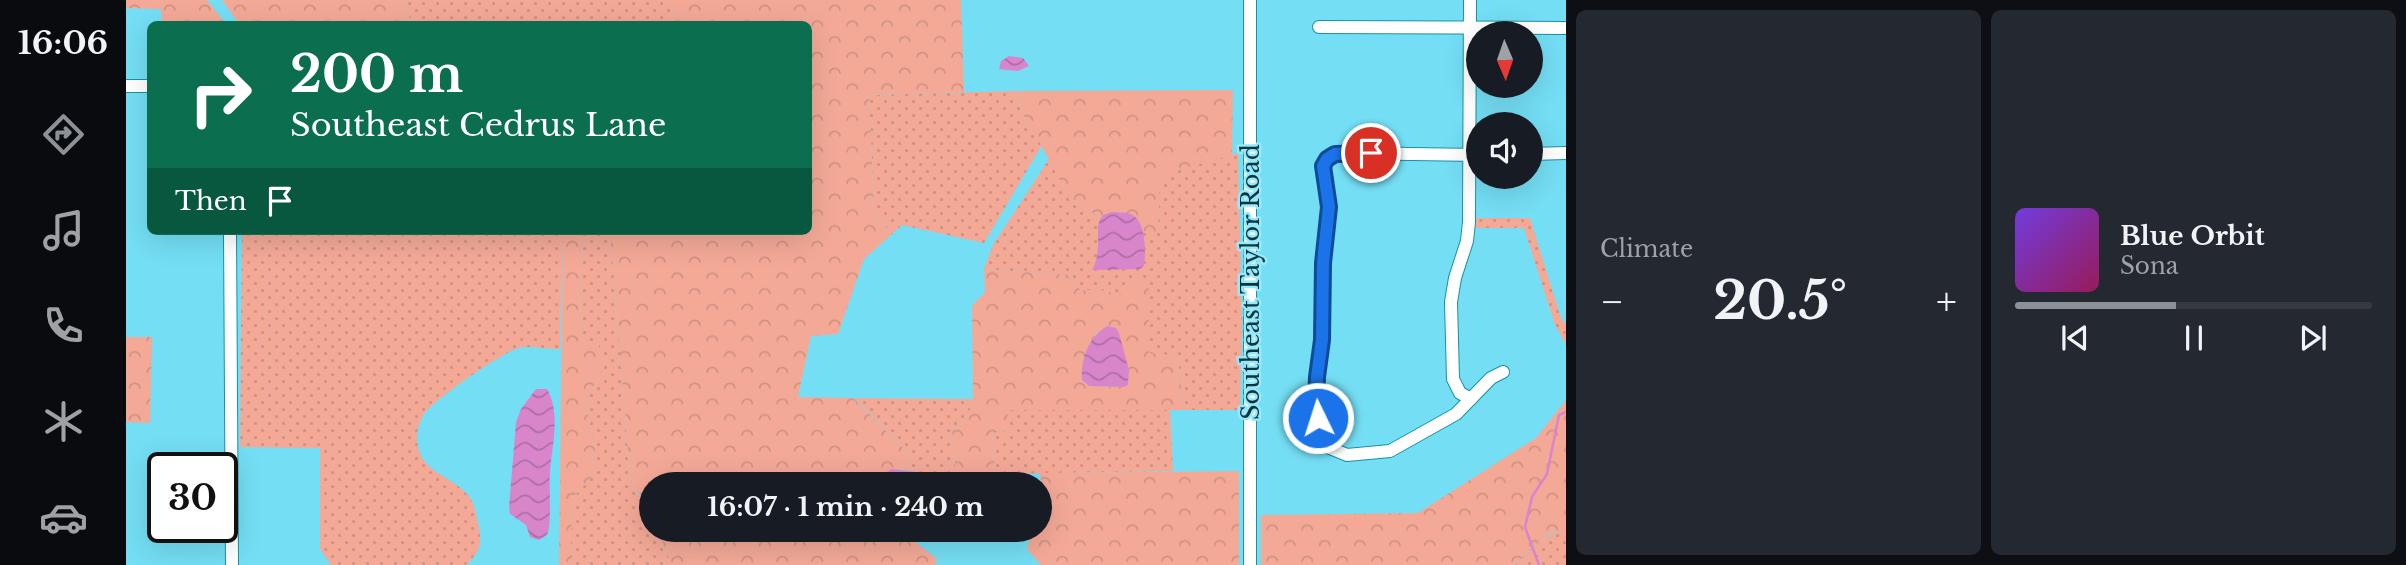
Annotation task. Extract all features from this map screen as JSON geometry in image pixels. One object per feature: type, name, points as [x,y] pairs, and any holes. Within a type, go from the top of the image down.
[{"type":"street","name":"Southeast Taylor Road","points":[[1250,0],[1250,565]]},
{"type":"street","points":[[1470,0],[1470,21]]},
{"type":"street","points":[[1319,27],[1466,27]]},
{"type":"street","points":[[1544,28],[1566,28]]},
{"type":"street","points":[[126,86],[147,86]]},
{"type":"street","points":[[1543,154],[1566,153]]},
{"type":"street","points":[[1466,155],[1323,155],[1329,207],[1323,263],[1323,313],[1316,405],[1326,453],[1347,455],[1390,451],[1456,414],[1491,378],[1503,372]]},
{"type":"street","points":[[1471,189],[1467,241],[1455,278],[1451,302],[1453,379],[1460,393],[1471,399]]},
{"type":"street","points":[[230,235],[232,565]]},
{"type":"green space","points":[[126,0],[207,0],[224,21],[162,21],[161,9],[126,8]]},
{"type":"green space","points":[[222,0],[398,0],[412,21],[237,21]]},
{"type":"green space","points":[[398,0],[671,0],[674,21],[412,21]]},
{"type":"green space","points":[[671,0],[961,0],[964,92],[869,95],[874,209],[891,235],[864,259],[838,334],[811,336],[798,397],[853,398],[909,454],[910,471],[639,472],[639,494],[631,487],[610,235],[812,235],[812,21],[674,21]]},
{"type":"green space","points":[[1233,90],[1232,155],[1160,175],[1158,233],[1143,233],[1137,220],[1120,212],[1101,218],[1070,198],[1021,109],[1016,91]]},
{"type":"green space","points":[[1016,91],[1021,109],[1042,145],[984,243],[902,225],[891,235],[874,209],[869,95]]},
{"type":"green space","points":[[1238,153],[1242,325],[1240,410],[1183,410],[1178,356],[1149,354],[1148,321],[1119,296],[1103,291],[1081,291],[1069,275],[984,269],[993,245],[1049,159],[1070,198],[1101,218],[1097,269],[1140,269],[1145,259],[1143,233],[1158,233],[1159,175]]},
{"type":"green space","points":[[1472,218],[1530,218],[1561,318],[1566,324],[1566,345],[1555,325],[1524,228],[1473,228]]},
{"type":"green space","points":[[242,235],[563,235],[560,349],[518,348],[497,359],[428,409],[418,427],[418,447],[426,463],[464,491],[474,505],[480,544],[477,553],[466,565],[331,565],[320,549],[320,448],[240,447]]},
{"type":"green space","points":[[563,235],[583,235],[580,341],[599,345],[602,373],[585,399],[595,451],[591,478],[572,498],[570,565],[559,565]]},
{"type":"green space","points":[[583,235],[610,235],[631,487],[639,494],[639,542],[663,542],[669,565],[570,565],[572,498],[591,478],[595,451],[585,399],[602,373],[580,342]]},
{"type":"green space","points":[[984,269],[1069,275],[1081,291],[1097,289],[1119,294],[1143,277],[1149,282],[1149,353],[1178,356],[1183,410],[1008,410],[1007,431],[992,433],[995,472],[956,472],[952,428],[966,422],[973,399],[972,306],[985,292]],"holes":[[[1098,332],[1129,370],[1128,385],[1089,386],[1082,380],[1085,354]]]},
{"type":"green space","points":[[126,337],[152,337],[150,423],[126,422]]},
{"type":"green space","points":[[854,398],[973,399],[966,422],[952,428],[956,472],[910,471],[909,454]]},
{"type":"green space","points":[[1566,400],[1566,530],[1545,537],[1515,565],[1261,565],[1261,515],[1418,513],[1536,438]]},
{"type":"green space","points":[[1007,410],[1170,410],[1173,471],[995,472],[992,433],[1007,431]]},
{"type":"green space","points":[[1239,471],[1239,565],[1041,565],[1027,549],[1029,542],[1052,542],[1052,473]]},
{"type":"green space","points":[[1560,530],[1566,530],[1566,565],[1515,565],[1540,540]]},
{"type":"green space","points":[[663,542],[915,542],[937,559],[935,565],[669,565]]},
{"type":"water","points":[[1009,56],[1023,58],[1029,66],[1018,71],[999,69],[1001,61]]},
{"type":"water","points":[[1111,212],[1132,214],[1141,225],[1145,254],[1144,266],[1140,269],[1092,270],[1097,255],[1099,222]]},
{"type":"water","points":[[1107,326],[1116,328],[1119,333],[1129,370],[1128,385],[1124,387],[1089,386],[1082,380],[1087,349],[1095,336]]},
{"type":"water","points":[[536,389],[547,389],[555,419],[549,528],[547,535],[539,540],[530,537],[526,525],[510,514],[509,507],[516,422],[521,409]]},
{"type":"water","points":[[891,469],[917,472],[887,472]]},
{"type":"waterway","points":[[1539,565],[1525,527],[1532,497],[1547,474],[1559,415],[1566,412]]},
{"type":"route","points":[[1318,418],[1317,377],[1322,340],[1323,263],[1329,207],[1329,190],[1323,166],[1327,159],[1335,154],[1371,153]]}]
